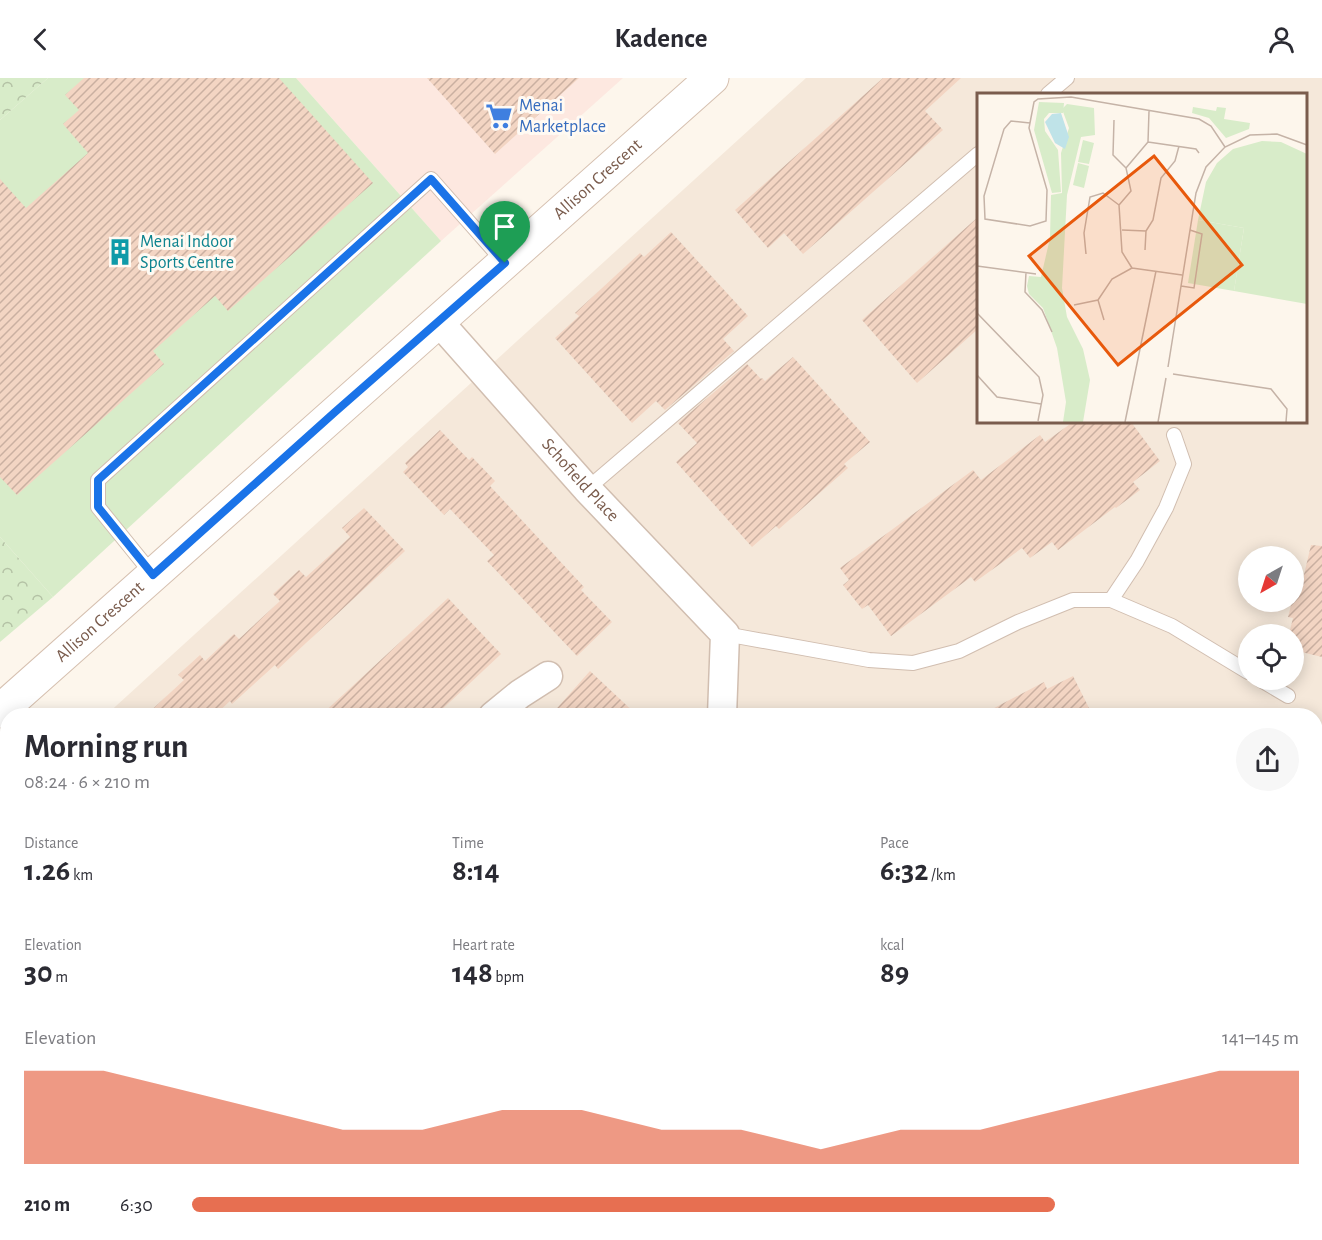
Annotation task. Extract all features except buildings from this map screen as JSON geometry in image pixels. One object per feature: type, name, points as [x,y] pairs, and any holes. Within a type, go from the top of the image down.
[{"type":"street","name":"Allison Crescent","points":[[3,708],[712,78]]},
{"type":"street","name":"Schofield Place","points":[[439,322],[587,489],[725,634]]},
{"type":"street","points":[[722,708],[725,634]]},
{"type":"street","points":[[503,708],[548,676]]},
{"type":"lane","points":[[1049,93],[1067,78]]},
{"type":"lane","points":[[587,489],[977,155]]},
{"type":"lane","points":[[153,575],[98,507],[98,480],[431,179],[505,263]]},
{"type":"lane","points":[[1111,600],[1137,561],[1166,508],[1184,464],[1174,435]]},
{"type":"lane","points":[[725,634],[869,660],[913,663],[959,651],[1018,622],[1073,600],[1111,600],[1172,626],[1238,666]]},
{"type":"lane","points":[[1278,690],[1288,696]]},
{"type":"shaded area","points":[[296,78],[623,78],[441,241]]},
{"type":"shaded area","points":[[806,78],[1322,78],[1322,708],[114,708]]},
{"type":"green space","points":[[0,78],[48,78],[0,120]]},
{"type":"green space","points":[[48,78],[296,78],[441,241],[53,597],[0,537],[0,120]]},
{"type":"green space","points":[[0,537],[53,597],[0,642]]},
{"type":"place","name":"Menai Marketplace","points":[[499,116]]},
{"type":"place","name":"Menai Indoor Sports Centre","points":[[120,252]]},
{"type":"route","points":[[431,179],[505,263],[153,575],[98,507],[98,480],[431,179]]}]
